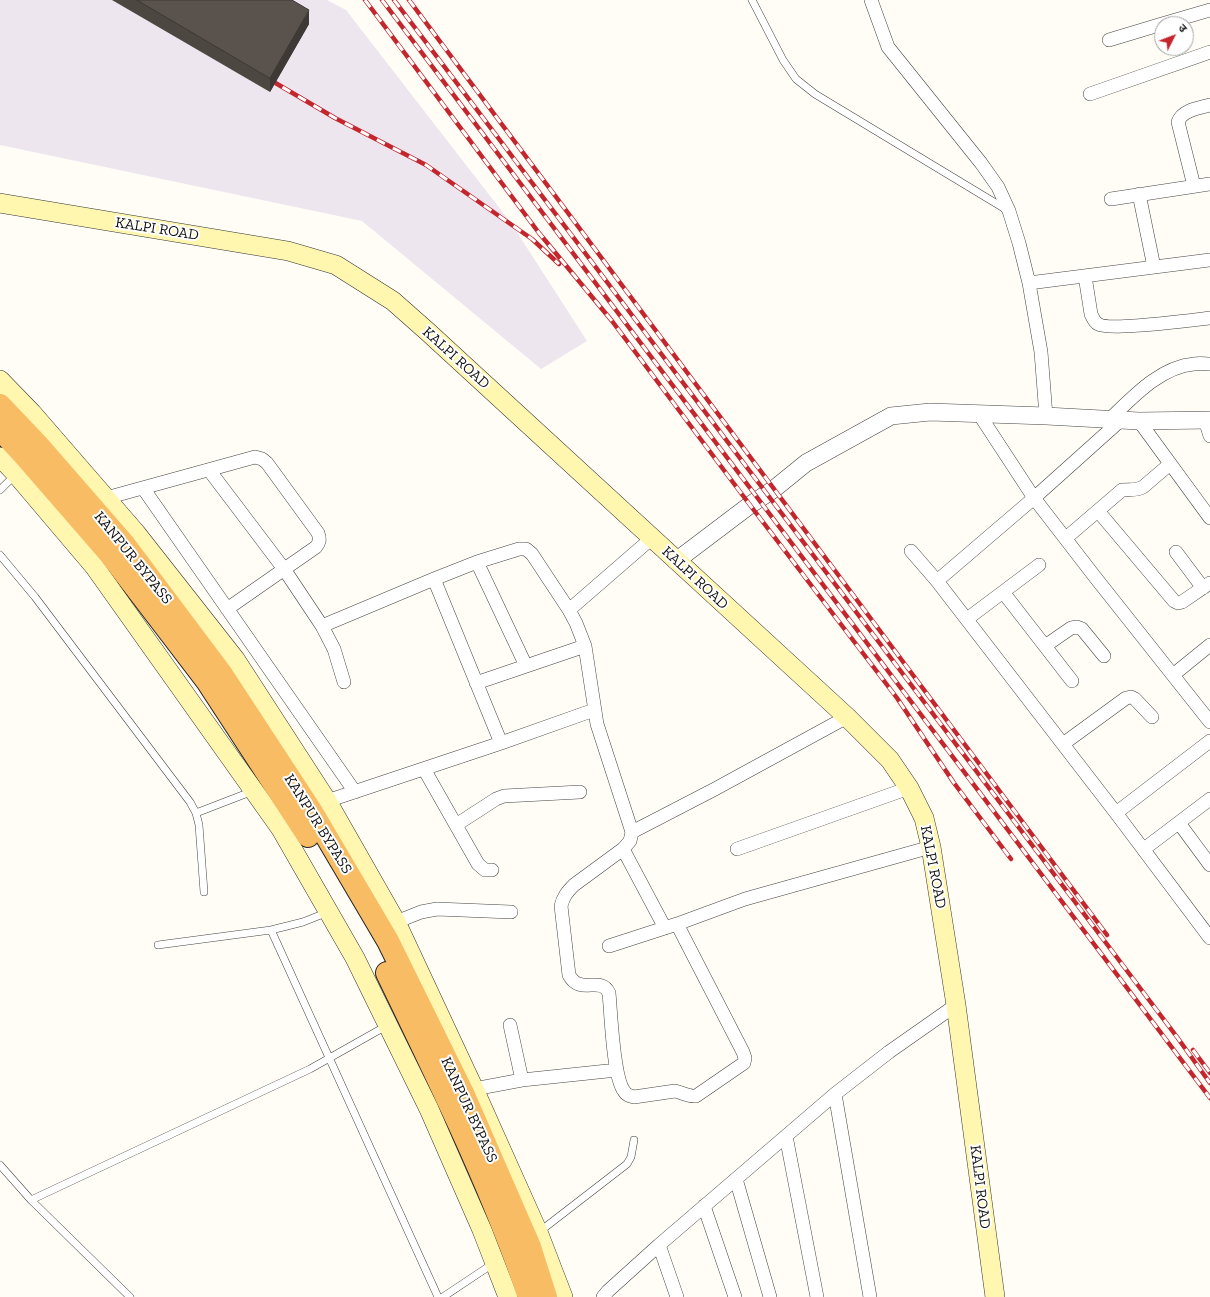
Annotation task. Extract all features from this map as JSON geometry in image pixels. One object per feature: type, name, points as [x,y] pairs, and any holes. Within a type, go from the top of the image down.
[{"type":"highway","name":"KANPUR BYPASS","points":[[0,405],[38,445],[125,545],[221,673],[312,812],[388,941],[463,1093],[525,1264],[529,1297]]},
{"type":"highway","name":"KANPUR BYPASS","points":[[0,429],[110,554],[130,580],[207,681],[298,819],[373,944],[448,1100],[501,1222],[546,1297]]},
{"type":"main road","name":"KALPI ROAD","points":[[0,203],[288,251],[336,265],[393,301],[847,717],[890,760],[909,788],[924,818],[931,847],[956,1005],[995,1297]]},
{"type":"main road","points":[[0,380],[32,413],[136,533],[236,659],[327,801],[396,922],[474,1089],[525,1264],[563,1297]]},
{"type":"main road","points":[[0,457],[94,566],[281,829],[355,958],[388,1024],[429,1109],[482,1230],[494,1262],[525,1264]]},
{"type":"street","points":[[871,0],[888,47],[981,163],[998,187],[1009,211],[1030,283],[1041,352],[1046,416]]},
{"type":"street","points":[[1189,16],[1210,10]]},
{"type":"street","points":[[1109,40],[1154,26]]},
{"type":"street","points":[[1090,94],[1210,52]]},
{"type":"street","points":[[1194,186],[1178,122],[1179,117],[1184,113],[1210,105]]},
{"type":"street","points":[[1111,199],[1210,184]]},
{"type":"street","points":[[1139,194],[1154,268]]},
{"type":"street","points":[[1030,283],[1210,260]]},
{"type":"street","points":[[1085,276],[1092,314],[1098,325],[1105,327],[1130,326],[1210,318]]},
{"type":"street","points":[[937,581],[1034,498],[1116,420],[1138,392],[1165,374],[1179,367],[1194,364],[1210,364]]},
{"type":"street","points":[[676,561],[750,505],[774,489],[806,463],[891,416],[930,412],[1139,421],[1208,420],[1210,436]]},
{"type":"street","points":[[979,414],[1034,498],[1210,722]]},
{"type":"street","points":[[1139,421],[1210,518]]},
{"type":"street","points":[[106,498],[255,457],[262,459],[267,463],[320,538],[319,542],[316,547],[227,609]]},
{"type":"street","points":[[1066,538],[1122,490],[1138,489],[1143,487],[1170,464]]},
{"type":"street","points":[[209,470],[284,570],[322,626],[334,649],[344,682]]},
{"type":"street","points":[[143,488],[355,792]]},
{"type":"street","points":[[1098,510],[1174,601],[1178,603],[1182,602],[1206,585],[1176,552]]},
{"type":"street","points":[[569,610],[652,538]]},
{"type":"street","points":[[322,626],[434,578],[477,562],[519,549],[526,549],[532,554],[569,610],[585,646],[594,710],[601,739],[632,832],[630,841],[623,849],[574,885],[563,898],[561,906],[570,975],[572,979],[579,984],[603,985],[609,993],[617,1070],[620,1085],[624,1092],[629,1096],[634,1097],[675,1092],[681,1092],[691,1097],[702,1093],[744,1063],[744,1052],[671,926],[623,849]]},
{"type":"street","points":[[911,551],[967,619],[1144,849],[1210,938]]},
{"type":"street","points":[[477,562],[526,666]]},
{"type":"street","points":[[967,619],[1039,564]]},
{"type":"street","points":[[434,578],[501,743]]},
{"type":"street","points":[[1003,592],[1072,681]]},
{"type":"street","points":[[1045,646],[1071,628],[1076,627],[1082,629],[1104,656]]},
{"type":"street","points":[[476,683],[585,646]]},
{"type":"street","points":[[1173,675],[1209,647]]},
{"type":"street","points":[[1063,744],[1126,698],[1131,697],[1135,699],[1152,717]]},
{"type":"street","points":[[327,801],[501,743],[594,710]]},
{"type":"street","points":[[632,832],[715,789],[847,717]]},
{"type":"street","points":[[1116,813],[1210,741]]},
{"type":"street","points":[[424,769],[478,864],[485,870],[492,870]]},
{"type":"street","points":[[737,849],[909,788]]},
{"type":"street","points":[[456,825],[496,799],[504,796],[580,792]]},
{"type":"street","points":[[1144,849],[1210,799]]},
{"type":"street","points":[[1179,823],[1210,864]]},
{"type":"street","points":[[609,946],[671,926],[745,899],[931,847]]},
{"type":"street","points":[[396,922],[421,912],[437,909],[511,912]]},
{"type":"street","points":[[604,1297],[608,1291],[659,1245],[835,1094],[889,1052],[956,1005]]},
{"type":"street","points":[[510,1025],[522,1080]]},
{"type":"street","points":[[474,1089],[522,1080],[617,1070]]},
{"type":"street","points":[[835,1094],[867,1296]]},
{"type":"street","points":[[786,1136],[817,1297]]},
{"type":"street","points":[[736,1179],[770,1297]]},
{"type":"street","points":[[704,1206],[735,1297]]},
{"type":"street","points":[[659,1245],[677,1297]]},
{"type":"lane","points":[[752,0],[783,60],[796,79],[814,94],[1009,211]]},
{"type":"lane","points":[[0,490],[16,474]]},
{"type":"lane","points":[[0,555],[36,597],[190,802],[196,813],[199,826],[204,892]]},
{"type":"lane","points":[[196,813],[253,791]]},
{"type":"lane","points":[[158,945],[292,926],[328,912]]},
{"type":"lane","points":[[271,930],[438,1297]]},
{"type":"lane","points":[[32,1200],[330,1058],[388,1024]]},
{"type":"lane","points":[[525,1264],[627,1164],[631,1157],[634,1140]]},
{"type":"lane","points":[[0,1165],[32,1200],[130,1297]]},
{"type":"lane","points":[[443,1297],[494,1262]]},
{"type":"shaded area","points":[[0,0],[327,0],[346,10],[511,223],[587,341],[541,369],[362,221],[0,145]]},
{"type":"building","points":[[137,0],[292,0],[309,10],[270,78]]},
{"type":"railway","points":[[365,0],[539,233],[612,321],[897,698],[954,783],[1011,859]]},
{"type":"railway","points":[[382,0],[1210,1098]]},
{"type":"railway","points":[[394,0],[1177,1037],[1210,1083]]},
{"type":"railway","points":[[409,0],[1107,935]]},
{"type":"railway","points":[[267,78],[335,118],[426,165],[532,239],[559,264]]},
{"type":"railway","points":[[1193,1050],[1210,1073]]}]
